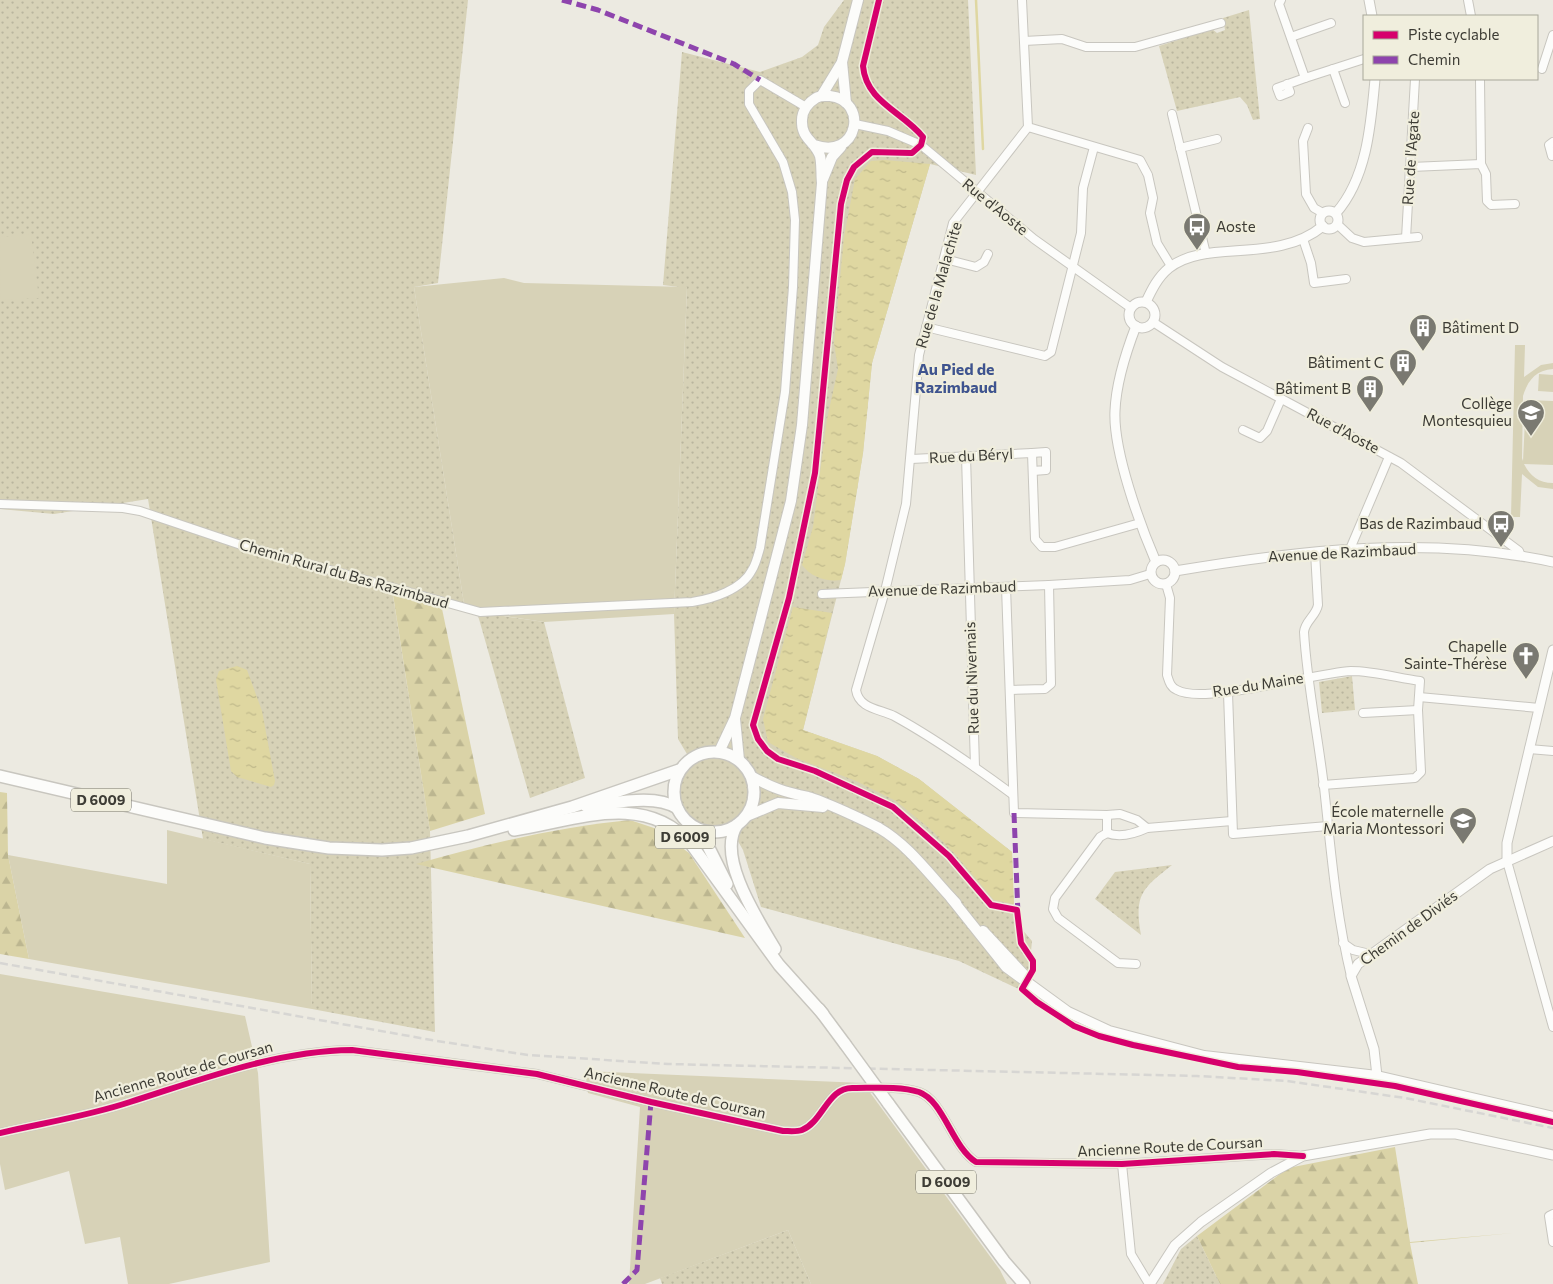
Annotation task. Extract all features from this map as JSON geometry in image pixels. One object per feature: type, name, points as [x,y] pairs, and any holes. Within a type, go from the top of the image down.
[{"type":"main road","points":[[719,752],[735,718],[791,501],[802,425],[822,183],[820,156],[814,145],[806,138],[802,128],[802,117],[806,107],[822,95],[842,62],[858,0]]},
{"type":"main road","points":[[842,62],[846,103]]},
{"type":"main road","points":[[822,95],[836,97],[846,103],[853,113],[855,124],[852,135],[832,156],[822,183]]},
{"type":"main road","points":[[814,145],[829,149],[844,144]]},
{"type":"main road","points":[[735,718],[739,760]]},
{"type":"main road","points":[[834,809],[778,803],[747,816],[737,825],[715,832],[697,828],[684,819],[677,808],[674,787],[680,770],[697,755],[719,752],[739,760],[751,776],[769,787],[791,795],[809,798],[879,828],[904,847],[951,898],[1006,968],[1068,1012],[1109,1031],[1204,1056],[1377,1076],[1553,1117]]},
{"type":"main road","name":"D 6009","points":[[0,776],[308,846],[382,850],[419,846],[468,836],[572,808],[680,770]]},
{"type":"main road","points":[[747,816],[754,795],[751,776]]},
{"type":"main road","name":"D 6009","points":[[572,808],[656,800],[669,802],[677,808]]},
{"type":"main road","name":"D 6009","points":[[468,836],[528,828],[579,817],[623,813],[645,815],[665,822],[682,834],[691,844],[779,965],[823,1014]]},
{"type":"main road","name":"D 6009","points":[[737,825],[731,838],[734,866],[757,917],[776,952]]},
{"type":"main road","name":"D 6009","points":[[697,828],[726,882],[753,923],[823,1014],[1004,1261],[1024,1284]]},
{"type":"main road","name":"D 6009","points":[[1004,1261],[1017,1284]]},
{"type":"street","points":[[1022,0],[1028,127],[1140,160],[1148,176],[1153,198],[1150,213],[1156,243],[1171,266]]},
{"type":"street","points":[[1281,0],[1279,4],[1305,78]]},
{"type":"street","points":[[1370,0],[1372,15]]},
{"type":"street","points":[[1468,0],[1471,15]]},
{"type":"street","points":[[1024,41],[1062,39],[1086,47],[1135,47],[1221,23]]},
{"type":"street","points":[[1291,37],[1330,23]]},
{"type":"street","points":[[1542,70],[1553,34]]},
{"type":"street","points":[[1287,84],[1363,59]]},
{"type":"street","points":[[1333,69],[1345,103]]},
{"type":"street","name":"Chemin Rural du Bas Razimbaud","points":[[0,504],[123,508],[140,511],[244,546],[480,612],[692,602],[713,599],[752,572],[760,548],[778,450],[792,306],[795,220],[792,192],[783,162],[749,104],[748,91],[760,80],[806,107]]},
{"type":"street","points":[[1375,80],[1364,155],[1356,182],[1344,204],[1336,213],[1337,224],[1352,238],[1364,242],[1418,237]]},
{"type":"street","name":"Rue de l'Agate","points":[[1406,238],[1415,80]]},
{"type":"street","points":[[1480,80],[1481,164],[1486,174],[1487,201],[1491,205],[1516,204]]},
{"type":"street","points":[[1172,114],[1206,254]]},
{"type":"street","name":"Rue d'Aoste","points":[[855,124],[888,131],[921,145],[976,192],[1073,268],[1131,308]]},
{"type":"street","name":"Rue de la Malachite","points":[[975,767],[940,742],[885,711],[865,706],[857,696],[856,690],[886,591],[906,504],[919,354],[953,223],[1028,127]]},
{"type":"street","points":[[1308,128],[1302,141],[1306,194],[1314,208],[1323,213]]},
{"type":"street","points":[[1180,148],[1217,139]]},
{"type":"street","points":[[1552,156],[1549,145],[1553,142]]},
{"type":"street","points":[[926,327],[1045,356],[1051,352],[1081,233],[1083,188],[1094,147]]},
{"type":"street","points":[[1410,167],[1481,164]]},
{"type":"street","points":[[1336,213],[1330,210],[1323,213],[1320,220],[1323,226],[1329,229],[1337,224]]},
{"type":"street","points":[[1146,302],[1154,286],[1171,266],[1206,254],[1269,249],[1303,239],[1323,226]]},
{"type":"street","points":[[1303,239],[1311,263],[1314,282],[1346,279]]},
{"type":"street","points":[[945,259],[976,267],[984,262],[988,254]]},
{"type":"street","points":[[1146,302],[1155,311],[1153,322],[1144,328],[1136,326],[1129,316],[1131,308],[1137,303],[1146,302]]},
{"type":"street","name":"Rue d'Aoste","points":[[1153,322],[1222,366],[1361,440],[1424,479],[1519,551],[1521,556]]},
{"type":"street","points":[[1136,326],[1117,392],[1114,413],[1117,440],[1140,523],[1156,562]]},
{"type":"street","points":[[1243,430],[1260,438],[1267,431],[1281,399]]},
{"type":"street","name":"Rue du Béryl","points":[[911,458],[1046,452],[1046,470],[1033,470]]},
{"type":"street","name":"Rue du Béryl","points":[[1032,453],[1035,539],[1042,547],[1055,547],[1140,523]]},
{"type":"street","name":"Rue du Nivernais","points":[[966,456],[975,767]]},
{"type":"street","points":[[1350,549],[1389,457]]},
{"type":"street","points":[[1359,531],[1363,548]]},
{"type":"street","name":"Avenue de Razimbaud","points":[[1175,571],[1274,555],[1363,548],[1421,548],[1521,556],[1553,562]]},
{"type":"street","points":[[1315,552],[1318,605],[1316,613],[1305,626],[1304,632],[1307,677],[1324,785],[1343,943],[1351,976]]},
{"type":"street","points":[[1540,560],[1553,555]]},
{"type":"street","points":[[1168,561],[1175,571],[1174,578],[1166,584],[1158,584],[1150,574],[1151,567],[1156,562],[1168,561]]},
{"type":"street","name":"Avenue de Razimbaud","points":[[822,594],[1049,585],[1130,580],[1150,574]]},
{"type":"street","name":"Rue du Maine","points":[[1166,584],[1170,598],[1167,674],[1170,684],[1177,690],[1186,693],[1228,693],[1307,677],[1352,671],[1420,681],[1419,697]]},
{"type":"street","points":[[1010,690],[1045,689],[1051,684],[1049,585]]},
{"type":"street","points":[[1006,587],[1014,813],[1120,814],[1136,820],[1146,828]]},
{"type":"street","points":[[1553,650],[1507,843],[1507,861],[1553,1027]]},
{"type":"street","points":[[1228,693],[1233,834],[1328,826]]},
{"type":"street","points":[[1324,785],[1416,778],[1421,772],[1419,697],[1539,708]]},
{"type":"street","points":[[1364,714],[1418,710]]},
{"type":"street","points":[[1529,749],[1553,751]]},
{"type":"street","points":[[975,767],[1012,794]]},
{"type":"street","points":[[1107,815],[1107,833]]},
{"type":"street","points":[[1107,833],[1115,836],[1138,832],[1146,828],[1232,821]]},
{"type":"street","points":[[1107,833],[1100,838],[1055,898],[1053,909],[1058,918],[1118,963],[1136,964]]},
{"type":"street","name":"Chemin de Diviés","points":[[1377,1076],[1374,1049],[1351,976],[1358,964],[1490,869],[1553,840]]},
{"type":"street","points":[[1343,943],[1353,950],[1370,954]]},
{"type":"street","name":"Ancienne Route de Coursan","points":[[0,1132],[129,1103],[236,1068],[282,1057],[325,1050],[352,1050],[443,1060],[537,1074],[651,1102],[783,1130],[801,1131],[812,1124],[834,1095],[849,1087],[920,1092],[933,1103],[965,1156],[976,1162],[1122,1164],[1274,1154],[1303,1156]]},
{"type":"street","points":[[1149,1284],[1175,1245],[1201,1222],[1271,1173],[1303,1156],[1430,1134],[1456,1134],[1553,1155]]},
{"type":"street","name":"Ancienne Route de Coursan","points":[[1122,1164],[1131,1254],[1149,1284]]},
{"type":"street","points":[[1553,1214],[1549,1216],[1553,1242]]},
{"type":"shaded area","points":[[0,0],[468,0],[438,283],[414,287],[465,610],[393,596],[430,831],[435,1032],[312,1009],[310,864],[203,839],[148,499],[54,514],[0,509]]},
{"type":"shaded area","points":[[844,0],[968,0],[976,175],[930,164],[872,363],[863,453],[845,564],[803,730],[877,756],[919,779],[1012,852],[1014,920],[1032,941],[1027,993],[959,961],[761,907],[743,850],[728,824],[714,826],[701,823],[691,817],[684,809],[679,798],[679,786],[684,775],[693,764],[678,739],[674,614],[687,288],[663,285],[682,52],[760,72],[802,57],[818,45],[824,27]]},
{"type":"shaded area","points":[[1249,10],[1260,119],[1253,120],[1247,105],[1240,97],[1177,111],[1159,46],[1212,29],[1217,33],[1225,30],[1223,18]]},
{"type":"shaded area","points":[[1,231],[2,237],[31,234],[39,298],[0,300]]},
{"type":"shaded area","points":[[504,278],[524,283],[687,287],[674,614],[544,622],[465,610],[414,287]]},
{"type":"shaded area","points":[[1515,345],[1525,345],[1524,377],[1541,365],[1553,363],[1553,369],[1542,371],[1530,381],[1523,396],[1522,458],[1523,461],[1526,400],[1553,401],[1553,465],[1524,464],[1535,478],[1543,482],[1553,483],[1553,489],[1538,487],[1522,474],[1520,517],[1511,517]]},
{"type":"shaded area","points":[[1539,374],[1553,375],[1553,392],[1538,391]]},
{"type":"shaded area","points":[[477,612],[544,622],[585,778],[530,798]]},
{"type":"shaded area","points":[[1352,676],[1355,710],[1322,713],[1319,682]]},
{"type":"shaded area","points":[[167,830],[310,864],[312,1009],[29,959],[8,855],[167,884]]},
{"type":"shaded area","points":[[1172,865],[1147,887],[1143,894],[1139,910],[1141,935],[1095,899],[1115,872]]},
{"type":"shaded area","points":[[0,974],[245,1016],[258,1073],[270,1262],[169,1284],[128,1284],[120,1237],[85,1244],[69,1171],[5,1190],[0,1164]]},
{"type":"shaded area","points":[[585,1071],[863,1083],[1000,1270],[1007,1284],[811,1284],[788,1230],[645,1284],[629,1284],[640,1107],[588,1093]]},
{"type":"shaded area","points":[[788,1230],[811,1284],[662,1284],[660,1278]]},
{"type":"shaded area","points":[[1197,1236],[1220,1284],[1163,1284],[1181,1249]]},
{"type":"green space","points":[[393,595],[441,604],[485,814],[430,831]]},
{"type":"green space","points":[[0,792],[7,793],[8,855],[29,959],[0,954]]},
{"type":"green space","points":[[630,820],[657,829],[689,853],[745,938],[416,864],[522,837]]},
{"type":"green space","points":[[1395,1147],[1410,1242],[1513,1233],[1410,1243],[1418,1284],[1220,1284],[1197,1236],[1288,1168]]},
{"type":"water","points":[[885,160],[930,164],[872,363],[863,453],[845,564],[841,580],[830,580],[814,576],[802,565],[813,527],[827,419],[838,369],[834,343],[844,237],[855,179],[871,161]]},
{"type":"water","points":[[793,607],[832,613],[803,730],[877,756],[919,779],[1012,852],[1014,904],[994,900],[954,853],[930,829],[896,801],[856,781],[796,758],[768,742],[763,719]]},
{"type":"water","points":[[237,666],[247,670],[262,711],[275,781],[271,787],[237,777],[231,771],[216,680],[219,671]]},
{"type":"waterway","points":[[976,0],[983,149]]},
{"type":"railway","points":[[0,963],[437,1041],[528,1055],[668,1064],[1197,1076],[1287,1081],[1405,1098],[1553,1128]]},
{"type":"marked path","points":[[562,0],[598,10],[734,64],[760,80]]},
{"type":"marked path","points":[[1014,813],[1018,915]]},
{"type":"marked path","points":[[623,1284],[637,1270],[651,1102]]},
{"type":"cycle path","points":[[879,0],[863,66],[866,78],[878,98],[915,128],[923,137],[921,145],[912,153],[872,152],[854,167],[847,180],[841,204],[815,473],[789,598],[753,725],[758,739],[767,751],[778,759],[815,771],[893,807],[949,856],[991,905],[1017,910],[1021,943],[1033,961],[1033,970],[1022,989],[1037,1002],[1074,1026],[1099,1036],[1133,1045],[1238,1067],[1297,1072],[1395,1086],[1553,1122]]},
{"type":"cycle path","points":[[0,1133],[98,1111],[267,1061],[295,1055],[352,1050],[537,1074],[651,1102],[783,1131],[800,1131],[809,1126],[832,1098],[845,1089],[887,1088],[912,1090],[928,1097],[942,1114],[960,1146],[976,1162],[1122,1164],[1274,1154],[1303,1156]]},
{"type":"place","name":"Aoste","points":[[1197,251]]},
{"type":"place","name":"Bâtiment D","points":[[1423,352]]},
{"type":"place","name":"Bâtiment C","points":[[1403,387]]},
{"type":"place","name":"Bâtiment B","points":[[1370,413]]},
{"type":"place","name":"Collège Montesquieu","points":[[1531,437]]},
{"type":"place","name":"Bas de Razimbaud","points":[[1501,548]]},
{"type":"place","name":"Chapelle Sainte-Thérèse","points":[[1526,680]]},
{"type":"place","name":"École maternelle Maria Montessori","points":[[1463,845]]},
{"type":"district","name":"Au Pied de Razimbaud","points":[[956,378]]}]
